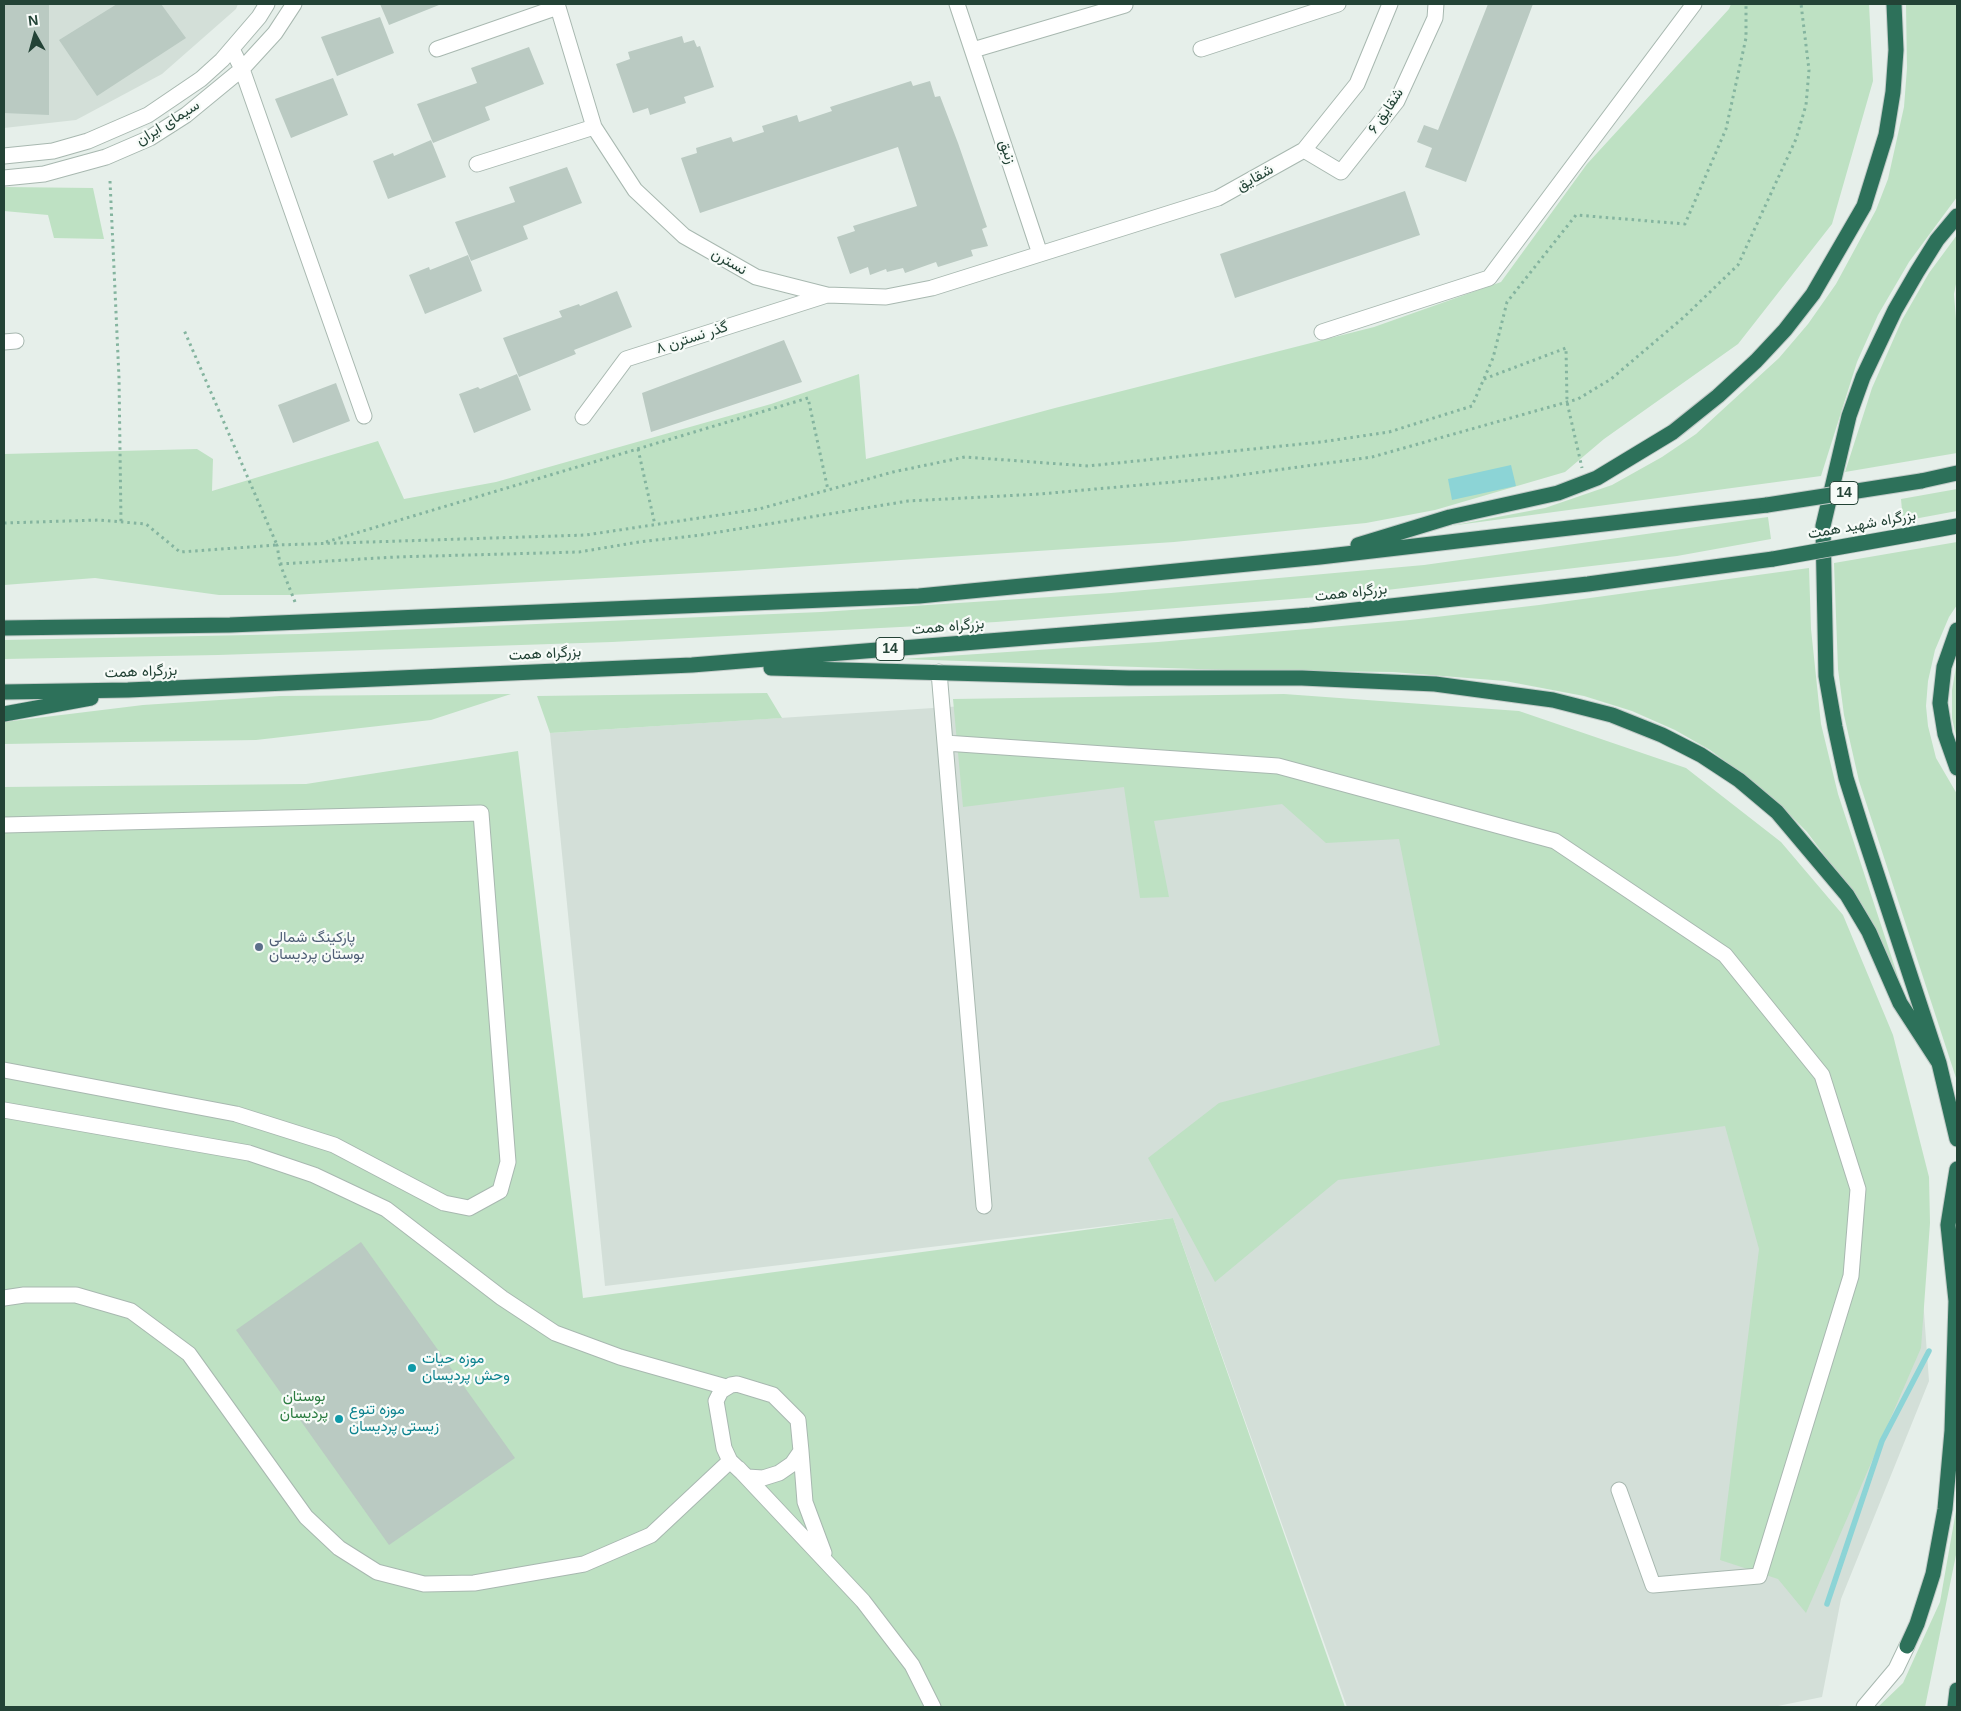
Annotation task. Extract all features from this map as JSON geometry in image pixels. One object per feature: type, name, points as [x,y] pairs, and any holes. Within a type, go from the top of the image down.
[{"type":"highway","points":[[1320,557],[1450,518],[1558,493],[1597,478],[1673,432],[1718,396],[1756,361],[1785,330],[1813,294],[1864,206],[1886,135],[1893,92],[1896,50],[1894,4]]},
{"type":"highway","points":[[1957,216],[1938,240],[1917,272],[1895,310],[1862,377],[1849,416],[1823,526],[1826,676],[1846,778],[1939,1063],[1957,1139]]},
{"type":"highway","name":"14","points":[[4,628],[230,625],[919,596],[1320,557],[1768,505],[1921,481],[1957,473]]},
{"type":"highway","name":"بزرگراه شهید همت","points":[[1773,559],[1957,526]]},
{"type":"highway","name":"بزرگراه همت","points":[[4,692],[128,690],[692,665],[1310,615],[1588,584],[1773,559]]},
{"type":"highway","points":[[1957,630],[1944,667],[1940,703],[1945,734],[1957,768]]},
{"type":"highway","points":[[692,665],[1129,678],[1302,678],[1435,684],[1553,700],[1603,712],[1682,744],[1739,780],[1777,812],[1804,842],[1847,896],[1869,932],[1900,1003],[1939,1063]]},
{"type":"highway","points":[[4,714],[128,690]]},
{"type":"highway","points":[[1907,1646],[1917,1624],[1933,1574],[1945,1509],[1952,1431],[1956,1302],[1948,1225],[1957,1169]]},
{"type":"highway","points":[[1955,1707],[1957,1690]]},
{"type":"street","name":"سیمای ایران","points":[[4,156],[53,151],[113,132],[148,115],[201,79],[232,49],[259,17],[267,4]]},
{"type":"street","name":"سیمای ایران","points":[[4,178],[44,174],[106,157],[150,138],[186,116],[242,69],[275,33],[294,4]]},
{"type":"street","name":"زنبق","points":[[958,4],[1040,254]]},
{"type":"street","points":[[1201,49],[1338,4]]},
{"type":"street","name":"شقایق","points":[[1040,254],[1218,198],[1304,150],[1357,84],[1390,4]]},
{"type":"street","name":"شقایق ۶","points":[[1304,150],[1341,172],[1397,101],[1434,18],[1436,4]]},
{"type":"street","points":[[1322,332],[1489,278],[1694,4]]},
{"type":"street","points":[[437,49],[558,5]]},
{"type":"street","name":"نسترن","points":[[558,5],[594,127],[635,190],[684,236],[756,277],[827,295],[886,297],[932,288],[1040,254]]},
{"type":"street","points":[[973,50],[1125,5]]},
{"type":"street","points":[[232,49],[242,69],[364,416]]},
{"type":"street","points":[[476,164],[594,127]]},
{"type":"street","name":"گذر نسترن ۸","points":[[583,417],[626,359],[827,295]]},
{"type":"street","points":[[939,672],[984,1206]]},
{"type":"street","points":[[945,743],[1278,766],[1307,773],[1556,842],[1725,955],[1822,1075],[1858,1189],[1851,1276],[1759,1576],[1653,1585],[1619,1490]]},
{"type":"street","points":[[4,825],[481,813],[508,1162],[500,1191],[469,1208],[444,1203],[334,1145],[239,1115],[4,1070]]},
{"type":"street","points":[[4,1110],[249,1153],[314,1175],[386,1209],[502,1298],[555,1333],[620,1357],[726,1387]]},
{"type":"street","points":[[4,1298],[24,1295],[76,1295],[131,1311],[189,1354],[306,1516],[339,1548],[377,1572],[424,1584],[474,1583],[584,1564],[651,1536],[734,1464]]},
{"type":"street","points":[[826,1560],[805,1502],[798,1420],[773,1395],[737,1384],[726,1387],[721,1391],[716,1401],[724,1448],[734,1464],[863,1601],[912,1665],[933,1707]]},
{"type":"street","points":[[734,1464],[747,1477],[763,1478],[779,1473],[792,1464],[801,1451]]},
{"type":"street","points":[[1864,1707],[1896,1668],[1907,1646]]},
{"type":"path","points":[[4,522],[120,522],[146,524],[180,552],[277,545],[586,535],[758,509],[893,472],[965,458],[1088,466],[1321,442],[1389,432],[1472,406],[1493,358],[1508,302],[1576,215],[1685,224],[1726,129],[1746,38],[1746,4]]},
{"type":"path","points":[[280,564],[395,557],[579,552],[639,542],[701,535],[908,501],[1040,494],[1218,478],[1372,457],[1578,399],[1611,379],[1684,317],[1738,265],[1796,139],[1806,105],[1809,70],[1801,4]]},
{"type":"path","points":[[110,181],[118,368],[120,522]]},
{"type":"path","points":[[184,330],[277,545],[280,564],[295,602]]},
{"type":"path","points":[[1484,379],[1566,348],[1567,402],[1582,469]]},
{"type":"path","points":[[321,544],[808,398],[828,490]]},
{"type":"path","points":[[638,449],[656,525]]},
{"type":"shaded area","points":[[4,4],[238,4],[236,9],[162,74],[76,120],[4,128]]},
{"type":"shaded area","points":[[979,705],[1449,767],[1922,1285],[1929,1381],[1841,1599],[1822,1697],[1773,1707],[1347,1707],[1173,1218],[605,1286],[550,733]]},
{"type":"green space","points":[[1731,4],[1869,4],[1873,81],[1832,224],[1738,344],[1604,439],[1565,472],[1435,510],[1366,523],[1174,542],[734,571],[291,595],[219,595],[95,578],[4,585],[4,454],[197,449],[213,459],[212,491],[378,441],[404,499],[496,482],[771,404],[859,374],[866,459],[1055,408],[1374,327],[1501,282],[1587,164],[1729,9]]},
{"type":"green space","points":[[1906,4],[1957,4],[1957,197],[1909,262],[1878,315],[1857,362],[1821,476],[1450,526],[1545,508],[1612,485],[1662,457],[1696,434],[1779,358],[1808,324],[1836,284],[1876,210],[1888,179],[1904,107],[1907,68]]},
{"type":"green space","points":[[4,187],[93,188],[104,239],[54,238],[48,215],[4,211]]},
{"type":"green space","points":[[1957,235],[1957,279],[1954,294],[1957,332],[1957,453],[1845,472],[1872,388],[1902,320],[1929,273]]},
{"type":"green space","points":[[1957,489],[1957,511],[1903,521],[1901,499]]},
{"type":"green space","points":[[1768,517],[1771,539],[1677,556],[1344,595],[996,622],[612,642],[218,655],[4,659],[4,640],[299,634],[821,612],[1111,593],[1424,565]]},
{"type":"green space","points":[[1957,542],[1957,605],[1949,617],[1935,650],[1928,681],[1926,706],[1928,726],[1936,758],[1957,794],[1957,1081],[1859,781],[1844,715],[1838,669],[1834,563]]},
{"type":"green space","points":[[1809,568],[1811,629],[1821,724],[1838,794],[1906,1001],[1848,887],[1807,832],[1752,781],[1710,750],[1675,730],[1632,711],[1584,696],[1505,681],[1393,672],[1226,670],[902,659],[1158,642],[1410,620],[1539,605]]},
{"type":"green space","points":[[1957,661],[1957,740],[1952,718],[1952,690]]},
{"type":"green space","points":[[767,693],[782,718],[550,733],[537,696]]},
{"type":"green space","points":[[511,694],[431,720],[256,740],[4,744],[4,722],[143,705],[280,696]]},
{"type":"green space","points":[[1284,694],[1519,711],[1686,768],[1781,842],[1843,915],[1893,1035],[1929,1177],[1930,1223],[1921,1348],[1806,1613],[1778,1579],[1720,1560],[1759,1249],[1725,1126],[1338,1180],[1215,1282],[1148,1158],[1219,1103],[1440,1045],[1399,839],[1326,843],[1282,804],[1154,821],[1169,897],[1140,898],[1124,787],[963,807],[953,699]]},
{"type":"green space","name":"بوستان پردیسان","points":[[518,751],[583,1298],[1173,1218],[1345,1707],[4,1707],[4,787],[306,784]]},
{"type":"green space","points":[[1957,1505],[1957,1550],[1925,1707],[1878,1707],[1903,1683],[1940,1602]]},
{"type":"water","points":[[1511,465],[1516,486],[1452,500],[1448,479]]},
{"type":"building","points":[[4,4],[49,4],[49,115],[4,113]]},
{"type":"building","points":[[117,4],[161,4],[186,38],[97,96],[59,40]]},
{"type":"building","points":[[380,4],[439,4],[439,5],[389,25]]},
{"type":"building","points":[[1488,4],[1533,4],[1466,182],[1425,167],[1432,148],[1417,142],[1424,125],[1438,130]]},
{"type":"building","points":[[380,17],[394,53],[337,76],[321,37]]},
{"type":"building","points":[[682,36],[684,43],[694,40],[697,47],[700,46],[714,87],[684,97],[686,103],[650,115],[648,108],[633,113],[616,64],[630,59],[628,52]]},
{"type":"building","points":[[529,47],[544,84],[485,107],[490,120],[433,143],[417,104],[477,83],[471,68]]},
{"type":"building","points":[[333,78],[348,115],[291,138],[275,99]]},
{"type":"building","points":[[911,81],[913,86],[930,81],[935,97],[940,96],[958,143],[987,227],[982,229],[988,246],[971,250],[973,256],[938,267],[936,262],[905,273],[903,268],[887,272],[886,269],[870,275],[868,267],[850,274],[837,237],[855,231],[853,226],[917,206],[898,147],[700,213],[681,158],[697,153],[696,148],[731,137],[733,142],[764,132],[762,126],[797,115],[799,122],[832,111],[830,107]]},
{"type":"building","points":[[431,140],[446,177],[388,199],[373,161],[393,153],[394,156]]},
{"type":"building","points":[[567,167],[582,203],[523,226],[528,239],[471,261],[455,222],[515,202],[509,187]]},
{"type":"building","points":[[1405,191],[1420,235],[1235,298],[1220,254]]},
{"type":"building","points":[[468,255],[482,291],[425,314],[409,275],[429,267],[430,270]]},
{"type":"building","points":[[617,291],[632,327],[574,350],[576,354],[519,377],[503,338],[562,317],[559,311],[579,304],[580,306]]},
{"type":"building","points":[[784,340],[802,382],[651,432],[642,393]]},
{"type":"building","points":[[517,374],[531,410],[474,433],[459,394],[478,387],[480,389]]},
{"type":"building","points":[[336,383],[350,421],[293,443],[278,405]]},
{"type":"building","points":[[361,1242],[515,1458],[389,1545],[236,1330]]},
{"type":"waterway","points":[[1827,1604],[1882,1441],[1929,1351]]},
{"type":"place","name":"پارکینگ شمالی بوستان پردیسان","points":[[259,947]]},
{"type":"place","name":"موزه حیات وحش پردیسان","points":[[412,1368]]},
{"type":"place","name":"موزه تنوع زیستی پردیسان","points":[[339,1419]]}]
